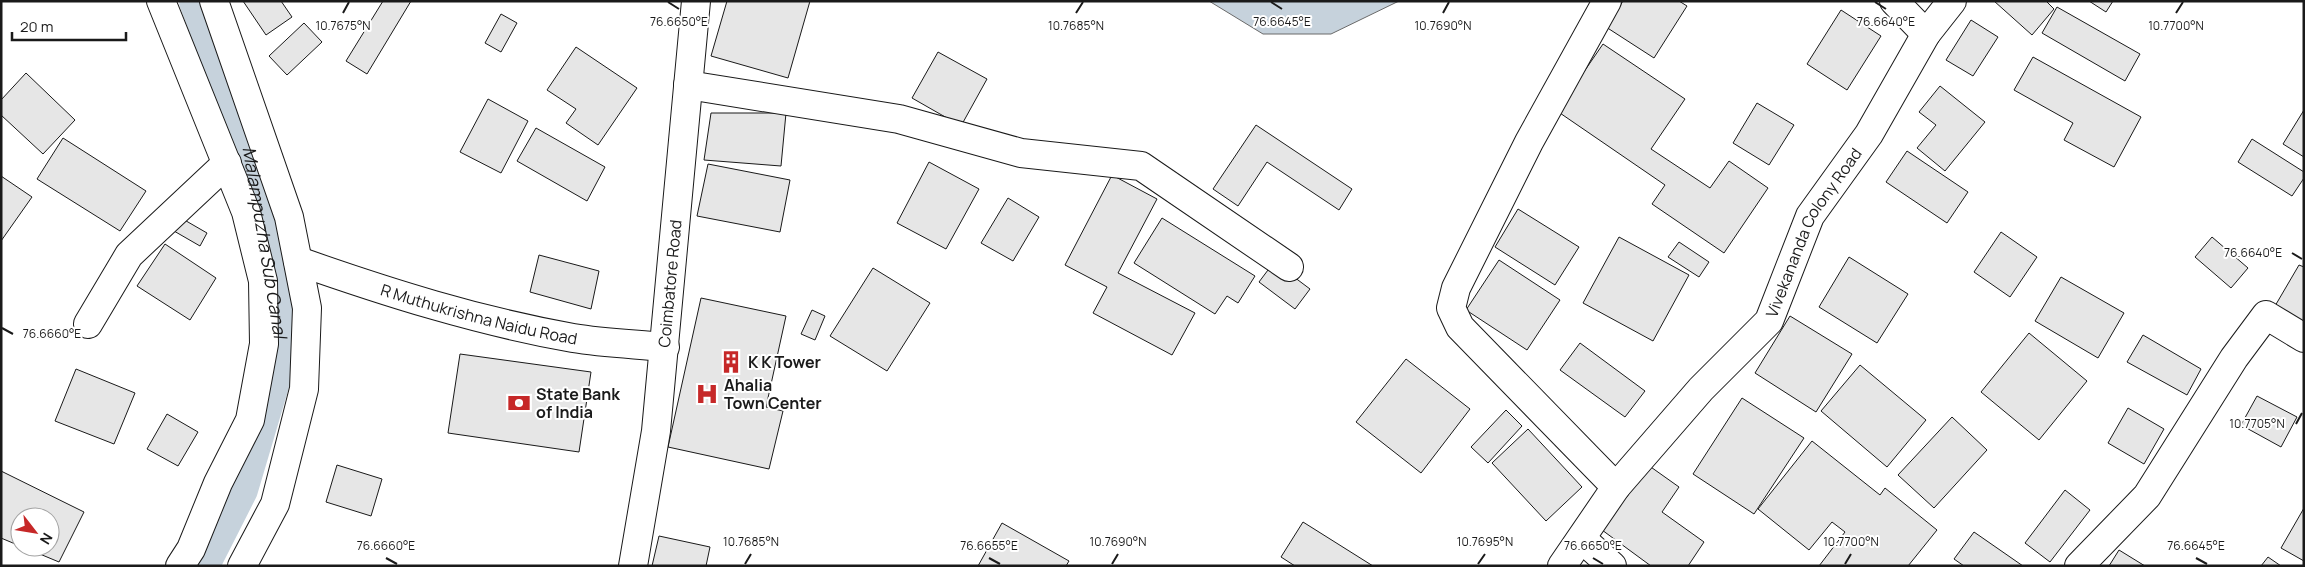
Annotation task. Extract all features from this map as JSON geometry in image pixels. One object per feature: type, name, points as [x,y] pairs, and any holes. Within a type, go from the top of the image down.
[{"type":"street","points":[[161,1],[213,126],[246,212],[263,281],[264,344],[250,420],[218,483],[191,549],[180,566]]},
{"type":"street","points":[[214,1],[289,217],[307,308],[304,389],[275,504],[242,566]]},
{"type":"street","name":"Coimbatore Road","points":[[633,566],[656,431],[696,1]]},
{"type":"street","points":[[1607,1],[1528,142],[1456,288],[1451,308],[1460,327],[1616,487]]},
{"type":"street","points":[[1894,1],[1926,34]]},
{"type":"street","name":"Vivekananda Colony Road","points":[[1562,566],[1616,487],[1701,389],[1769,320],[1810,216],[1869,134],[1926,34],[1952,1]]},
{"type":"street","points":[[688,85],[899,118],[1021,153],[1141,166],[1289,267]]},
{"type":"street","points":[[213,126],[252,111]]},
{"type":"street","points":[[88,324],[129,255],[227,163]]},
{"type":"street","name":"R Muthukrishna Naidu Road","points":[[298,261],[392,294],[488,320],[575,338],[665,347]]},
{"type":"street","points":[[2079,566],[2147,496],[2234,358],[2266,315],[2304,338]]},
{"type":"street","points":[[1582,538],[1612,566]]},
{"type":"shaded area","points":[[1209,1],[1399,1],[1331,34],[1263,34]]},
{"type":"building","points":[[243,1],[281,1],[292,17],[266,35]]},
{"type":"building","points":[[383,1],[411,1],[367,74],[346,61]]},
{"type":"building","points":[[727,1],[810,1],[788,78],[711,56]]},
{"type":"building","points":[[1623,1],[1679,1],[1687,6],[1654,58],[1606,27]]},
{"type":"building","points":[[1994,1],[2046,1],[2054,9],[2032,35]]},
{"type":"building","points":[[2089,1],[2113,1],[2106,12]]},
{"type":"building","points":[[2057,7],[2140,54],[2125,81],[2042,33]]},
{"type":"building","points":[[1841,10],[1881,36],[1847,90],[1807,64]]},
{"type":"building","points":[[501,14],[517,23],[501,52],[485,43]]},
{"type":"building","points":[[1971,20],[1998,37],[1973,76],[1946,60]]},
{"type":"building","points":[[304,23],[322,42],[287,75],[269,56]]},
{"type":"building","points":[[1603,44],[1685,99],[1651,149],[1710,188],[1729,161],[1768,188],[1724,253],[1652,204],[1665,185],[1557,111]]},
{"type":"building","points":[[576,47],[637,88],[598,145],[566,123],[576,109],[547,90]]},
{"type":"building","points":[[938,52],[987,79],[961,126],[912,98]]},
{"type":"building","points":[[2033,57],[2141,117],[2114,167],[2064,140],[2073,123],[2014,90]]},
{"type":"building","points":[[26,73],[75,120],[43,154],[1,115],[1,100]]},
{"type":"building","points":[[1940,86],[1985,122],[1945,171],[1917,148],[1936,125],[1919,112]]},
{"type":"building","points":[[488,99],[528,121],[501,173],[460,152]]},
{"type":"building","points":[[1757,103],[1794,125],[1769,165],[1733,143]]},
{"type":"building","points":[[2304,110],[2304,157],[2283,144]]},
{"type":"building","points":[[711,113],[786,113],[781,166],[704,160]]},
{"type":"building","points":[[1256,125],[1352,189],[1339,210],[1267,162],[1238,206],[1213,189]]},
{"type":"building","points":[[536,128],[605,167],[587,201],[517,161]]},
{"type":"building","points":[[63,138],[146,191],[120,231],[37,179]]},
{"type":"building","points":[[2252,139],[2304,172],[2304,178],[2292,196],[2238,162]]},
{"type":"building","points":[[1907,151],[1968,192],[1947,223],[1886,182]]},
{"type":"building","points":[[929,162],[979,189],[946,249],[897,223]]},
{"type":"building","points":[[708,164],[790,180],[780,232],[697,216]]},
{"type":"building","points":[[1112,175],[1157,199],[1118,273],[1195,313],[1172,355],[1093,313],[1107,287],[1065,265]]},
{"type":"building","points":[[1,176],[32,197],[1,241]]},
{"type":"building","points":[[1008,198],[1039,217],[1013,261],[981,243]]},
{"type":"building","points":[[1518,209],[1579,247],[1555,285],[1495,247]]},
{"type":"building","points":[[181,218],[207,233],[200,246],[174,231]]},
{"type":"building","points":[[1162,218],[1255,276],[1238,303],[1227,296],[1215,314],[1134,263]]},
{"type":"building","points":[[2001,232],[2037,257],[2010,297],[1974,272]]},
{"type":"building","points":[[1619,237],[1689,275],[1653,341],[1583,303]]},
{"type":"building","points":[[2212,237],[2248,268],[2231,288],[2195,257]]},
{"type":"building","points":[[1679,242],[1709,262],[1699,277],[1668,257]]},
{"type":"building","points":[[165,244],[216,278],[190,320],[137,286]]},
{"type":"building","points":[[539,255],[599,271],[591,309],[530,292]]},
{"type":"building","points":[[1849,257],[1908,294],[1877,343],[1819,307]]},
{"type":"building","points":[[1499,260],[1560,300],[1527,350],[1466,310]]},
{"type":"building","points":[[1274,262],[1310,289],[1295,309],[1259,282]]},
{"type":"building","points":[[2299,265],[2304,267],[2304,323],[2275,306]]},
{"type":"building","points":[[873,268],[930,303],[887,371],[830,336]]},
{"type":"building","points":[[2061,277],[2124,313],[2098,358],[2035,321]]},
{"type":"building","name":"K K Tower","points":[[701,298],[786,316],[766,407],[783,411],[769,469],[668,447]]},
{"type":"building","points":[[812,310],[825,316],[815,340],[801,334]]},
{"type":"building","points":[[1790,316],[1852,354],[1816,412],[1755,373]]},
{"type":"building","points":[[2029,333],[2087,381],[2039,440],[1981,392]]},
{"type":"building","points":[[2143,335],[2201,369],[2187,395],[2127,362]]},
{"type":"building","points":[[1580,343],[1645,391],[1625,417],[1560,370]]},
{"type":"building","name":"State Bank of India","points":[[460,354],[591,372],[579,452],[448,433]]},
{"type":"building","points":[[1406,359],[1470,409],[1421,473],[1356,422]]},
{"type":"building","points":[[1860,365],[1926,420],[1887,467],[1821,411]]},
{"type":"building","points":[[76,369],[135,393],[114,444],[55,421]]},
{"type":"building","points":[[2257,396],[2297,417],[2281,447],[2241,425]]},
{"type":"building","points":[[1742,398],[1804,438],[1754,514],[1693,474]]},
{"type":"building","points":[[2128,408],[2164,429],[2144,464],[2108,443]]},
{"type":"building","points":[[1506,410],[1522,426],[1488,463],[1471,447]]},
{"type":"building","points":[[167,414],[198,432],[178,466],[147,449]]},
{"type":"building","points":[[1952,417],[1987,450],[1934,508],[1898,475]]},
{"type":"building","points":[[1528,429],[1582,487],[1546,521],[1492,463]]},
{"type":"building","points":[[1812,441],[1880,495],[1885,488],[1937,530],[1908,566],[1819,566],[1845,532],[1832,522],[1809,550],[1758,509]]},
{"type":"building","points":[[337,465],[382,479],[371,516],[326,502]]},
{"type":"building","points":[[1648,465],[1679,487],[1662,512],[1704,542],[1688,566],[1651,566],[1602,530]]},
{"type":"building","points":[[1,471],[84,512],[59,562],[47,557],[60,557],[60,507],[10,507],[10,542],[1,538]]},
{"type":"building","points":[[2065,490],[2090,510],[2050,562],[2025,543]]},
{"type":"building","points":[[2304,508],[2304,561],[2281,548]]},
{"type":"building","points":[[1303,522],[1373,566],[1295,566],[1281,557]]},
{"type":"building","points":[[1002,523],[1069,561],[1066,566],[978,566]]},
{"type":"building","points":[[1974,532],[2023,566],[1964,566],[1954,559]]},
{"type":"building","points":[[659,536],[710,547],[706,566],[652,566]]},
{"type":"building","points":[[2119,550],[2145,566],[2109,566]]},
{"type":"building","points":[[2268,557],[2281,566],[2261,566]]},
{"type":"waterway","name":"Malampuzha Sub Canal","points":[[199,1],[233,93],[248,144],[281,344],[238,489],[199,566]]},
{"type":"place","name":"K K Tower","points":[[731,362]]},
{"type":"place","name":"Ahalia Town Center","points":[[707,394]]},
{"type":"place","name":"State Bank of India","points":[[519,403]]}]
